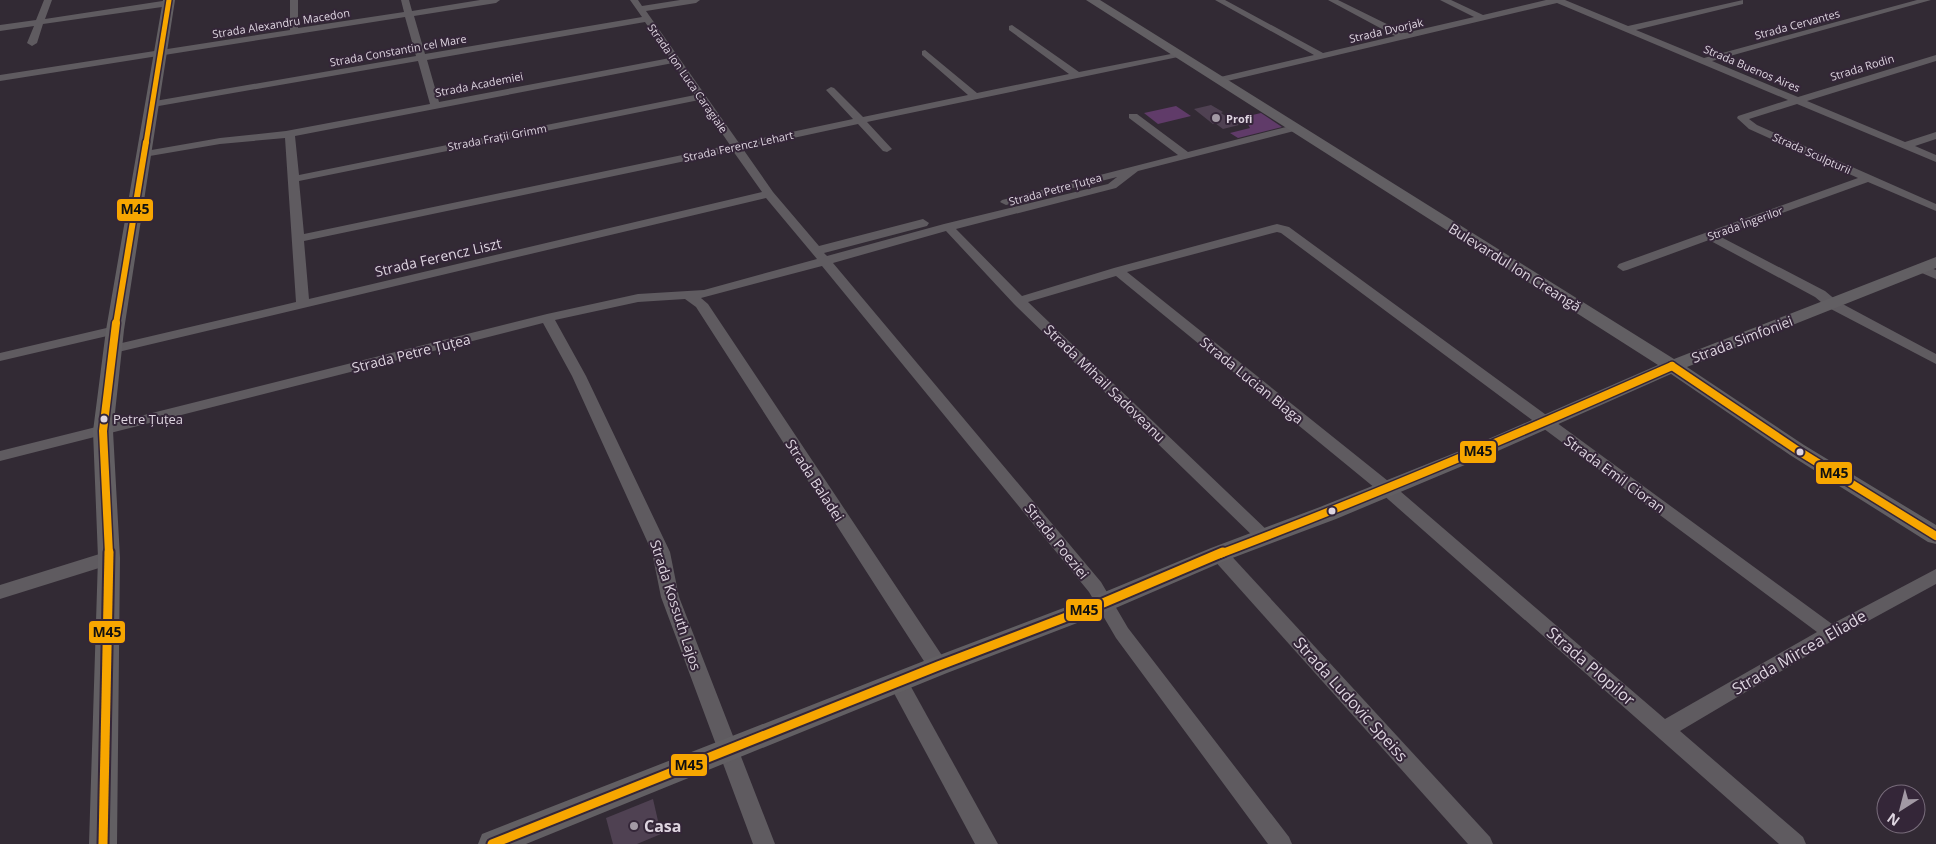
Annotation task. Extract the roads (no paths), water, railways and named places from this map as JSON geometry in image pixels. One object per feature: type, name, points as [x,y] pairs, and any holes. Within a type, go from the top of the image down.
[{"type":"street","points":[[32,43],[48,0]]},
{"type":"street","points":[[294,0],[294,32]]},
{"type":"street","points":[[405,0],[435,105]]},
{"type":"street","name":"Strada Alexandru Macedon","points":[[0,78],[496,0]]},
{"type":"street","name":"Strada Ion Luca Caragiale","points":[[634,0],[769,194],[820,256]]},
{"type":"street","points":[[640,9],[696,0]]},
{"type":"street","name":"Bulevardul Ion Creangă","points":[[1092,0],[1672,366],[1797,450],[1936,536]]},
{"type":"street","points":[[1219,0],[1323,56]]},
{"type":"street","points":[[1332,0],[1405,37]]},
{"type":"street","points":[[1444,0],[1483,18]]},
{"type":"street","name":"Strada Dvorjak","points":[[1219,80],[1558,0]]},
{"type":"street","name":"Strada Buenos Aires","points":[[1558,0],[1936,159]]},
{"type":"street","name":"Strada Cervantes","points":[[1703,61],[1927,0]]},
{"type":"street","points":[[0,28],[170,1],[159,53],[153,104],[114,339],[103,431],[109,558],[103,844]]},
{"type":"street","points":[[1627,29],[1738,1]]},
{"type":"street","name":"Strada Constantin cel Mare","points":[[153,104],[647,19]]},
{"type":"street","points":[[1012,28],[1078,76]]},
{"type":"street","points":[[925,53],[976,97]]},
{"type":"street","name":"Strada Ferencz Lehart","points":[[298,239],[1178,54]]},
{"type":"street","name":"Strada Rodin","points":[[1796,101],[1936,58]]},
{"type":"street","name":"Strada Academiei","points":[[144,154],[287,134],[676,60]]},
{"type":"street","points":[[831,90],[888,149]]},
{"type":"street","name":"Strada Frații Grimm","points":[[294,179],[701,97]]},
{"type":"street","name":"Strada Sculpturii","points":[[1796,101],[1744,117],[1743,120],[1752,127],[1936,208]]},
{"type":"street","points":[[1133,116],[1185,155],[1294,128]]},
{"type":"street","points":[[287,134],[290,136],[294,179],[302,304]]},
{"type":"street","points":[[1905,146],[1936,135]]},
{"type":"street","name":"Strada Petre Țuțea","points":[[0,456],[547,318],[638,298],[706,294],[820,256],[953,222],[1112,186],[1137,168],[1185,155]]},
{"type":"street","name":"Strada Îngerilor","points":[[1623,267],[1868,178]]},
{"type":"street","name":"Strada Ferencz Liszt","points":[[0,357],[114,339],[302,304],[769,194]]},
{"type":"street","name":"Strada Mihail Sadoveanu","points":[[953,222],[1019,300],[1264,537]]},
{"type":"street","name":"Strada Emil Cioran","points":[[1118,271],[1277,228],[1285,230],[1831,634]]},
{"type":"street","points":[[1710,236],[1820,294],[1832,304],[1936,360]]},
{"type":"street","name":"Strada Poeziei","points":[[820,256],[949,408],[1089,580],[1122,633],[1280,844]]},
{"type":"street","name":"Strada Simfoniei","points":[[503,842],[727,750],[1103,603],[1219,554],[1386,489],[1672,366],[1931,268]]},
{"type":"street","points":[[1019,300],[1118,271]]},
{"type":"street","name":"Strada Lucian Blaga","points":[[1118,271],[1386,489]]},
{"type":"street","name":"Strada Baladei","points":[[689,296],[700,304],[938,666]]},
{"type":"street","name":"Strada Kossuth Lajos","points":[[547,318],[579,376],[661,552],[670,597],[764,844]]},
{"type":"street","name":"Strada Plopilor","points":[[1386,489],[1794,844]]},
{"type":"street","name":"Strada Ludovic Speiss","points":[[1219,554],[1482,844]]},
{"type":"street","points":[[0,592],[109,558]]},
{"type":"street","name":"Strada Mircea Eliade","points":[[1664,730],[1936,576]]},
{"type":"street","points":[[898,682],[987,844]]},
{"type":"place","name":"Profi","points":[[1216,118]]},
{"type":"place","name":"Petre Țuțea","points":[[104,419]]},
{"type":"place","name":"Casa","points":[[634,826]]}]
